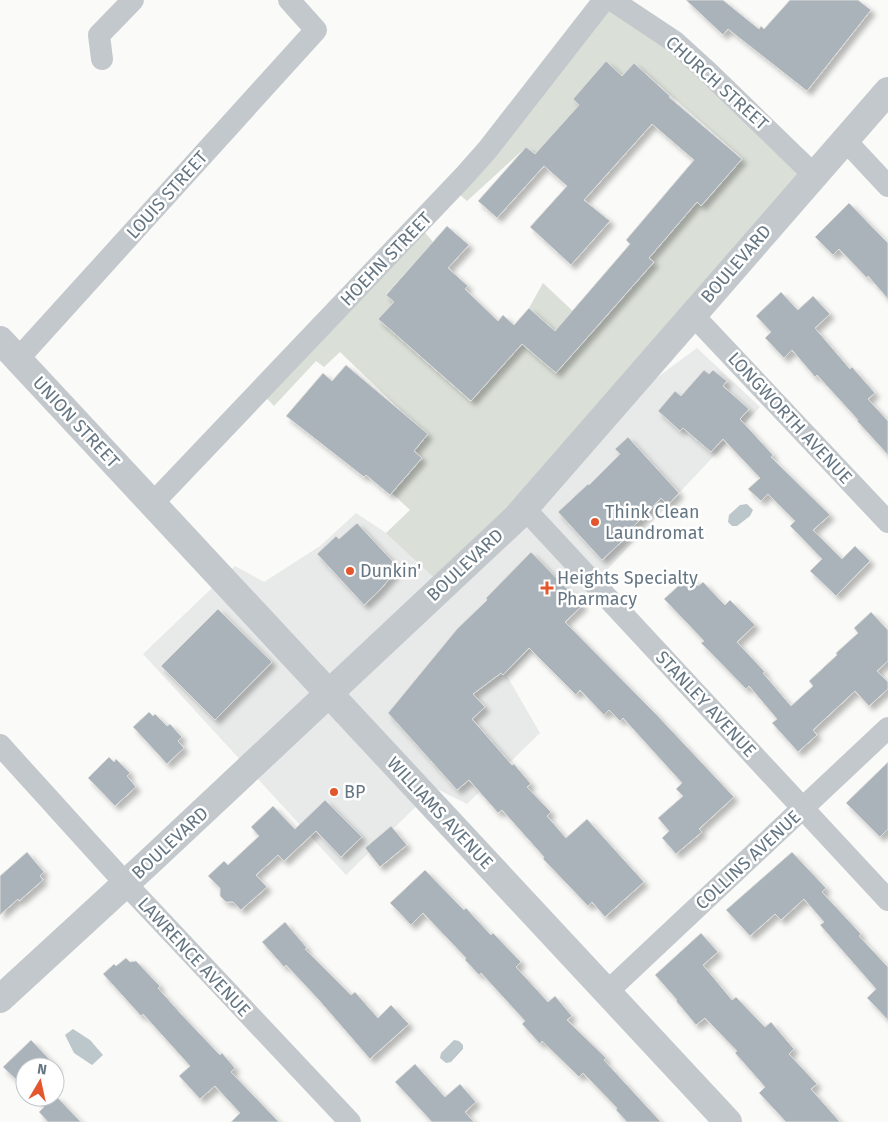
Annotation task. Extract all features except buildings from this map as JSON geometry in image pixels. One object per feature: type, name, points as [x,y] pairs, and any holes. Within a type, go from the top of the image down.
[{"type":"street","points":[[102,59],[99,35],[133,0]]},
{"type":"street","name":"LOUIS STREET","points":[[9,350],[316,30],[289,0]]},
{"type":"street","name":"HOEHN STREET","points":[[152,504],[465,175],[488,149],[604,0]]},
{"type":"street","name":"CHURCH STREET","points":[[612,0],[675,42],[709,72],[814,174]]},
{"type":"street","name":"BOULEVARD","points":[[0,999],[126,884],[524,508],[888,91]]},
{"type":"street","points":[[845,140],[888,186]]},
{"type":"street","name":"LONGWORTH AVENUE","points":[[692,314],[888,522]]},
{"type":"street","name":"UNION STREET","points":[[9,350],[152,504]]},
{"type":"street","name":"WILLIAMS AVENUE","points":[[152,504],[728,1122]]},
{"type":"street","name":"STANLEY AVENUE","points":[[524,508],[888,900]]},
{"type":"street","name":"COLLINS AVENUE","points":[[607,992],[888,728]]},
{"type":"street","name":"LAWRENCE AVENUE","points":[[0,746],[126,884],[350,1122]]},
{"type":"shaded area","points":[[612,0],[814,175],[443,586],[386,533],[410,510],[382,484],[419,428],[340,352],[324,367],[316,361],[274,406],[260,391],[418,224],[433,242],[386,294],[394,302],[378,319],[470,401],[522,344],[556,373],[576,350],[529,308],[543,283],[594,331],[654,262],[649,258],[697,202],[702,206],[742,158],[634,63],[622,76],[606,62],[573,99],[579,105],[535,154],[526,147],[467,201],[452,188]]},
{"type":"shaded area","points":[[697,348],[760,407],[507,676],[540,733],[467,804],[435,788],[346,875],[143,654],[235,566],[264,582],[320,546],[356,513],[418,554]]},
{"type":"shaded area","points":[[747,504],[753,510],[750,516],[737,526],[732,526],[728,522],[729,515],[740,505]]},
{"type":"shaded area","points":[[73,1029],[90,1040],[103,1055],[92,1065],[74,1053],[65,1035]]},
{"type":"shaded area","points":[[454,1040],[459,1041],[463,1045],[463,1049],[451,1062],[446,1063],[440,1058],[441,1053]]},
{"type":"place","name":"Think Clean Laundromat","points":[[595,522]]},
{"type":"place","name":"Dunkin'","points":[[350,571]]},
{"type":"place","name":"Heights Specialty Pharmacy","points":[[547,588]]},
{"type":"place","name":"BP","points":[[334,792]]}]
